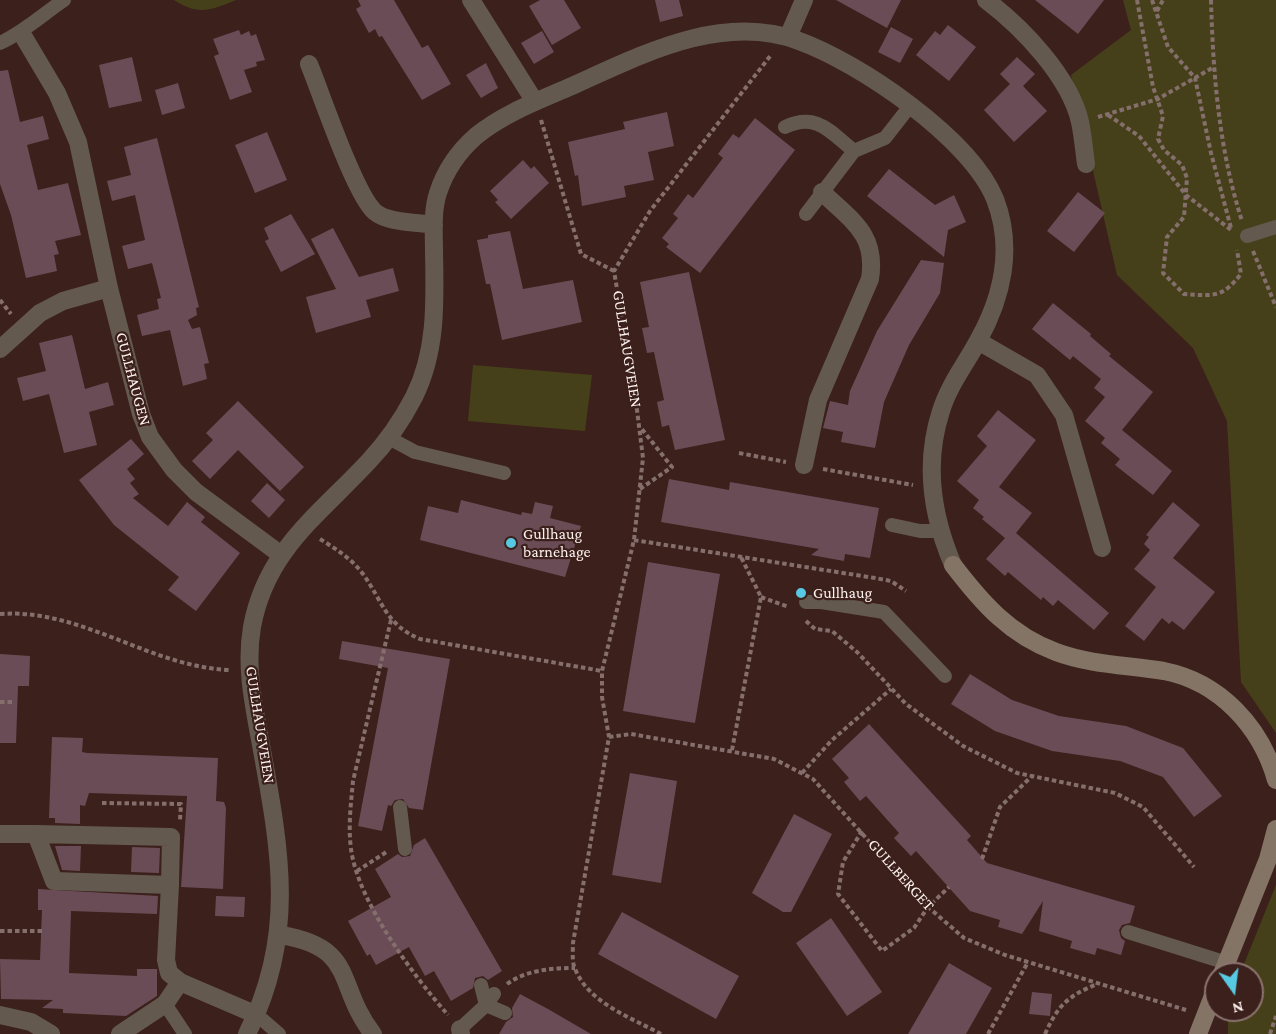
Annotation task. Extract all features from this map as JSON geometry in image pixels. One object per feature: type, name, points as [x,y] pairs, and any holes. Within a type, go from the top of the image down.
[{"type":"street","points":[[471,0],[535,102]]},
{"type":"street","points":[[788,37],[804,0]]},
{"type":"street","points":[[986,0],[1014,21],[1044,55],[1062,84],[1080,120],[1086,164]]},
{"type":"street","name":"GULLHAUGVEIEN","points":[[247,1034],[257,1015],[272,972],[280,935],[276,825],[249,670],[251,634],[257,601],[280,554],[302,528],[368,463],[389,438],[416,393],[433,337],[434,225],[437,196],[448,171],[464,148],[502,118],[654,50],[691,38],[731,33],[788,37],[843,61],[871,77],[956,145],[986,183],[995,199],[1004,237],[1004,273],[999,295],[978,341],[951,385],[940,412],[932,464],[932,489],[940,531],[953,565],[981,602],[1006,625],[1031,640],[1079,659],[1166,672],[1215,693],[1254,727],[1276,780]]},
{"type":"street","name":"GULLHAUGEN","points":[[22,34],[57,93],[78,142],[141,414],[160,454],[196,492],[280,554]]},
{"type":"street","points":[[309,64],[351,168],[364,197],[375,212],[387,217],[434,225]]},
{"type":"street","points":[[804,465],[818,400],[870,279],[873,259],[864,233],[822,192]]},
{"type":"street","points":[[0,349],[39,313],[63,301],[110,288]]},
{"type":"street","points":[[978,341],[1036,375],[1064,415],[1102,548]]},
{"type":"street","points":[[1228,962],[1268,859],[1276,829]]},
{"type":"street","points":[[0,834],[171,837],[166,960],[169,973],[180,982],[257,1015]]},
{"type":"street","points":[[36,834],[54,881],[170,885]]},
{"type":"street","points":[[280,935],[301,939],[322,948],[342,967],[363,1022],[372,1034]]},
{"type":"street","points":[[120,1034],[165,1004],[180,982]]},
{"type":"street","points":[[0,1015],[31,1022],[51,1034]]},
{"type":"street","points":[[1198,1034],[1204,1016]]},
{"type":"lane","points":[[0,43],[22,34],[63,0]]},
{"type":"lane","points":[[806,214],[854,151],[885,138],[910,106]]},
{"type":"lane","points":[[785,127],[798,121],[811,121],[824,127],[854,151]]},
{"type":"lane","points":[[1247,236],[1276,228]]},
{"type":"lane","points":[[389,438],[415,452],[504,473]]},
{"type":"lane","points":[[892,525],[920,531],[940,531]]},
{"type":"lane","points":[[801,606],[821,602],[884,612],[945,676]]},
{"type":"lane","points":[[400,807],[400,827],[405,849]]},
{"type":"lane","points":[[1128,932],[1207,962]]},
{"type":"lane","points":[[481,985],[490,1000],[505,1013]]},
{"type":"lane","points":[[461,1031],[490,1000]]},
{"type":"lane","points":[[165,1004],[185,1034]]},
{"type":"lane","points":[[257,1015],[279,1034]]},
{"type":"path","points":[[1137,0],[1153,87],[1163,116],[1158,139],[1164,150],[1182,165],[1186,178],[1184,217],[1167,237],[1163,273],[1184,294],[1208,296],[1228,290],[1241,274],[1195,78],[1168,47],[1152,0]]},
{"type":"path","points":[[1156,12],[1163,0]]},
{"type":"path","points":[[1211,0],[1212,68],[1232,190],[1247,236],[1276,307]]},
{"type":"path","name":"GULLHAUGVEIEN","points":[[575,968],[573,943],[609,737],[602,698],[602,671],[634,540],[643,458],[614,272],[650,211],[763,63],[788,37]]},
{"type":"path","points":[[1080,120],[1108,115],[1158,99],[1212,68]]},
{"type":"path","points":[[535,102],[581,254],[614,272]]},
{"type":"path","points":[[1108,115],[1139,136],[1186,195],[1232,230],[1247,236]]},
{"type":"path","points":[[639,426],[672,467],[639,490]]},
{"type":"path","points":[[739,453],[932,489]]},
{"type":"path","points":[[302,528],[350,560],[363,574],[391,620],[405,632],[420,639],[602,671]]},
{"type":"path","points":[[634,540],[891,581],[906,591]]},
{"type":"path","points":[[732,750],[761,597],[741,557]]},
{"type":"path","points":[[761,597],[801,606]]},
{"type":"path","points":[[0,614],[25,612],[60,619],[186,665],[249,670]]},
{"type":"path","points":[[802,616],[815,629],[832,631],[858,652],[891,689],[963,746],[1017,773],[1115,793],[1143,807],[1194,867]]},
{"type":"path","points":[[391,620],[353,781],[350,829],[357,871],[372,907],[421,985],[461,1031]]},
{"type":"path","points":[[802,773],[832,740],[891,689]]},
{"type":"path","points":[[0,702],[12,702]]},
{"type":"path","name":"GULLBERGET","points":[[609,737],[631,734],[774,759],[813,779],[928,907],[964,938],[1028,962],[1204,1016]]},
{"type":"path","points":[[982,859],[1000,807],[1033,776]]},
{"type":"path","points":[[102,803],[182,804],[178,828],[171,837]]},
{"type":"path","points":[[357,871],[384,855],[400,827]]},
{"type":"path","points":[[862,831],[843,862],[838,894],[882,951],[914,928],[928,907],[950,887]]},
{"type":"path","points":[[0,931],[45,931]]},
{"type":"path","points":[[988,1034],[1028,962]]},
{"type":"path","points":[[516,977],[555,968],[575,968],[584,987],[606,1004],[661,1034]]},
{"type":"path","points":[[1045,1034],[1061,1005],[1071,994],[1097,983]]},
{"type":"path","points":[[1270,1034],[1276,1016]]},
{"type":"shaded area","points":[[174,0],[236,0],[212,9],[198,10]]},
{"type":"shaded area","points":[[1123,0],[1276,0],[1276,733],[1241,682],[1227,421],[1193,348],[1117,275],[1071,75],[1131,30]]},
{"type":"shaded area","points":[[473,365],[592,375],[585,431],[468,421]]},
{"type":"shaded area","points":[[1276,885],[1276,1034],[1228,1034],[1228,1022],[1264,1022],[1264,962],[1245,962]]},
{"type":"building","points":[[358,0],[394,0],[422,48],[428,45],[451,84],[422,100],[382,36],[379,37],[375,29],[369,33],[356,9],[361,6]]},
{"type":"building","points":[[540,0],[564,0],[581,28],[552,45],[529,6]]},
{"type":"building","points":[[655,0],[679,0],[683,16],[660,22]]},
{"type":"building","points":[[836,0],[901,0],[887,28]]},
{"type":"building","points":[[1035,0],[1104,0],[1078,34]]},
{"type":"building","points":[[948,25],[976,47],[949,81],[916,55],[935,31],[940,35]]},
{"type":"building","points":[[891,27],[913,39],[900,63],[878,52]]},
{"type":"building","points":[[239,30],[241,35],[249,31],[251,36],[256,34],[265,60],[256,62],[257,66],[244,70],[252,92],[230,100],[214,56],[219,54],[213,39]]},
{"type":"building","points":[[542,31],[554,52],[534,64],[521,43]]},
{"type":"building","points":[[132,57],[142,101],[109,108],[99,65]]},
{"type":"building","points":[[1017,57],[1035,74],[1023,86],[1047,111],[1014,142],[984,110],[1010,84],[1000,74]]},
{"type":"building","points":[[486,63],[498,88],[481,98],[466,75]]},
{"type":"building","points":[[8,70],[20,122],[43,116],[49,139],[27,145],[38,190],[68,183],[81,235],[55,241],[59,254],[54,255],[57,271],[26,278],[11,215],[0,184],[0,71]]},
{"type":"building","points":[[178,83],[185,108],[162,115],[155,90]]},
{"type":"building","points":[[667,112],[674,146],[648,152],[654,180],[624,186],[626,197],[582,206],[578,175],[575,176],[568,142],[625,129],[623,122]]},
{"type":"building","points":[[755,118],[795,150],[700,273],[666,247],[669,244],[662,238],[678,218],[673,214],[688,194],[693,198],[723,158],[718,154],[733,134],[739,138]]},
{"type":"building","points":[[267,132],[287,180],[255,193],[235,145]]},
{"type":"building","points":[[157,138],[199,307],[196,308],[197,315],[188,320],[192,329],[200,327],[209,363],[204,364],[207,379],[183,386],[170,330],[142,336],[137,315],[159,309],[157,299],[161,298],[152,263],[128,269],[122,246],[145,240],[135,195],[112,201],[107,181],[131,175],[124,147]]},
{"type":"building","points":[[523,160],[531,169],[534,166],[549,183],[511,219],[495,202],[498,200],[490,191]]},
{"type":"building","points":[[889,169],[935,205],[954,195],[966,222],[948,230],[944,257],[867,196]]},
{"type":"building","points":[[1078,192],[1105,213],[1074,252],[1047,231]]},
{"type":"building","points":[[291,214],[315,254],[281,272],[265,241],[269,239],[264,228]]},
{"type":"building","points":[[333,228],[359,277],[393,268],[399,291],[366,300],[371,317],[316,333],[306,297],[336,289],[311,239]]},
{"type":"building","points":[[510,231],[523,289],[573,280],[582,322],[502,340],[490,284],[486,284],[477,240],[488,238],[488,235]]},
{"type":"building","points":[[921,260],[944,263],[940,293],[909,345],[884,402],[875,448],[841,442],[843,432],[823,428],[830,401],[848,405],[850,391],[877,331]]},
{"type":"building","points":[[689,272],[725,440],[675,450],[669,425],[662,427],[657,402],[664,400],[654,352],[647,353],[642,328],[649,327],[640,282]]},
{"type":"building","points":[[1053,303],[1091,334],[1090,336],[1111,354],[1109,356],[1153,392],[1122,430],[1172,471],[1153,495],[1115,465],[1120,459],[1101,443],[1105,438],[1085,421],[1105,397],[1094,388],[1101,379],[1073,356],[1070,360],[1032,329]]},
{"type":"building","points":[[72,335],[85,389],[108,382],[114,405],[89,412],[97,445],[64,453],[49,394],[23,401],[17,378],[46,371],[39,343]]},
{"type":"building","points":[[238,401],[304,467],[280,491],[238,450],[210,479],[192,461],[213,440],[206,433]]},
{"type":"building","points":[[998,410],[1036,440],[999,487],[1032,513],[1016,533],[1109,613],[1094,630],[1058,600],[1053,606],[1043,597],[1041,600],[1008,572],[1005,576],[986,559],[1005,538],[982,519],[984,517],[973,508],[979,500],[957,481],[987,446],[977,436]]},
{"type":"building","points":[[131,439],[144,454],[127,469],[135,479],[130,483],[139,494],[133,498],[168,526],[187,502],[205,517],[201,522],[240,553],[196,611],[168,590],[179,577],[114,525],[79,480]]},
{"type":"building","points":[[669,479],[729,490],[730,482],[879,508],[870,558],[845,554],[844,561],[811,555],[819,549],[661,522]]},
{"type":"building","points":[[267,483],[285,500],[269,518],[251,501]]},
{"type":"building","points":[[461,500],[521,515],[522,512],[532,514],[535,502],[553,506],[550,518],[581,526],[565,577],[420,540],[428,506],[458,513]]},
{"type":"building","points":[[1173,502],[1200,525],[1173,558],[1215,592],[1184,630],[1172,621],[1169,624],[1162,618],[1144,641],[1125,626],[1156,587],[1134,569],[1150,550],[1144,544],[1149,537],[1146,535]]},
{"type":"building","points":[[648,562],[720,574],[695,723],[623,711]]},
{"type":"building","points":[[342,641],[450,659],[423,810],[409,808],[403,799],[395,800],[391,806],[388,805],[382,831],[358,826],[388,668],[339,659]]},
{"type":"building","points":[[0,654],[30,656],[29,686],[18,686],[16,743],[0,743]]},
{"type":"building","points":[[970,674],[1012,700],[1059,716],[1126,726],[1183,748],[1222,796],[1194,817],[1163,777],[1120,761],[1052,751],[995,731],[951,704]]},
{"type":"building","points":[[869,724],[971,836],[967,840],[987,863],[1135,906],[1130,923],[1122,925],[1119,930],[1121,938],[1125,941],[1121,955],[1097,948],[1095,955],[1070,948],[1072,941],[1039,931],[1043,901],[1022,934],[998,927],[1000,920],[970,911],[916,851],[911,856],[894,838],[899,833],[866,796],[860,801],[844,782],[849,778],[832,759]]},
{"type":"building","points":[[52,737],[83,738],[82,752],[87,753],[218,758],[216,801],[224,802],[226,808],[223,889],[181,887],[187,796],[89,793],[85,806],[80,805],[80,824],[55,823],[55,818],[49,818]]},
{"type":"building","points":[[630,773],[677,781],[661,883],[612,875]]},
{"type":"building","points":[[794,814],[832,834],[791,912],[783,912],[752,893]]},
{"type":"building","points":[[425,838],[502,971],[488,980],[483,976],[475,978],[473,988],[451,1001],[434,971],[425,976],[409,947],[376,965],[370,954],[367,956],[348,921],[391,897],[375,869],[398,854],[402,857],[410,856],[414,845]]},
{"type":"building","points":[[55,846],[81,846],[80,871],[62,870]]},
{"type":"building","points":[[132,847],[160,848],[159,873],[131,872]]},
{"type":"building","points":[[38,889],[158,896],[157,914],[71,911],[69,973],[137,976],[137,969],[157,969],[157,996],[126,1016],[63,1013],[63,1009],[42,1008],[53,1000],[1,999],[0,959],[40,960],[42,910],[38,910]]},
{"type":"building","points":[[216,896],[245,897],[244,917],[215,916]]},
{"type":"building","points":[[622,912],[739,976],[716,1019],[598,954]]},
{"type":"building","points":[[831,918],[882,992],[847,1016],[796,943]]},
{"type":"building","points":[[949,963],[992,988],[966,1034],[908,1034]]},
{"type":"building","points":[[1032,992],[1052,994],[1050,1016],[1029,1014]]},
{"type":"building","points":[[520,994],[591,1034],[499,1034],[506,1022],[513,1017],[512,1008]]},
{"type":"place","name":"Gullhaug barnehage","points":[[511,543]]},
{"type":"place","name":"Gullhaug","points":[[801,593]]}]
